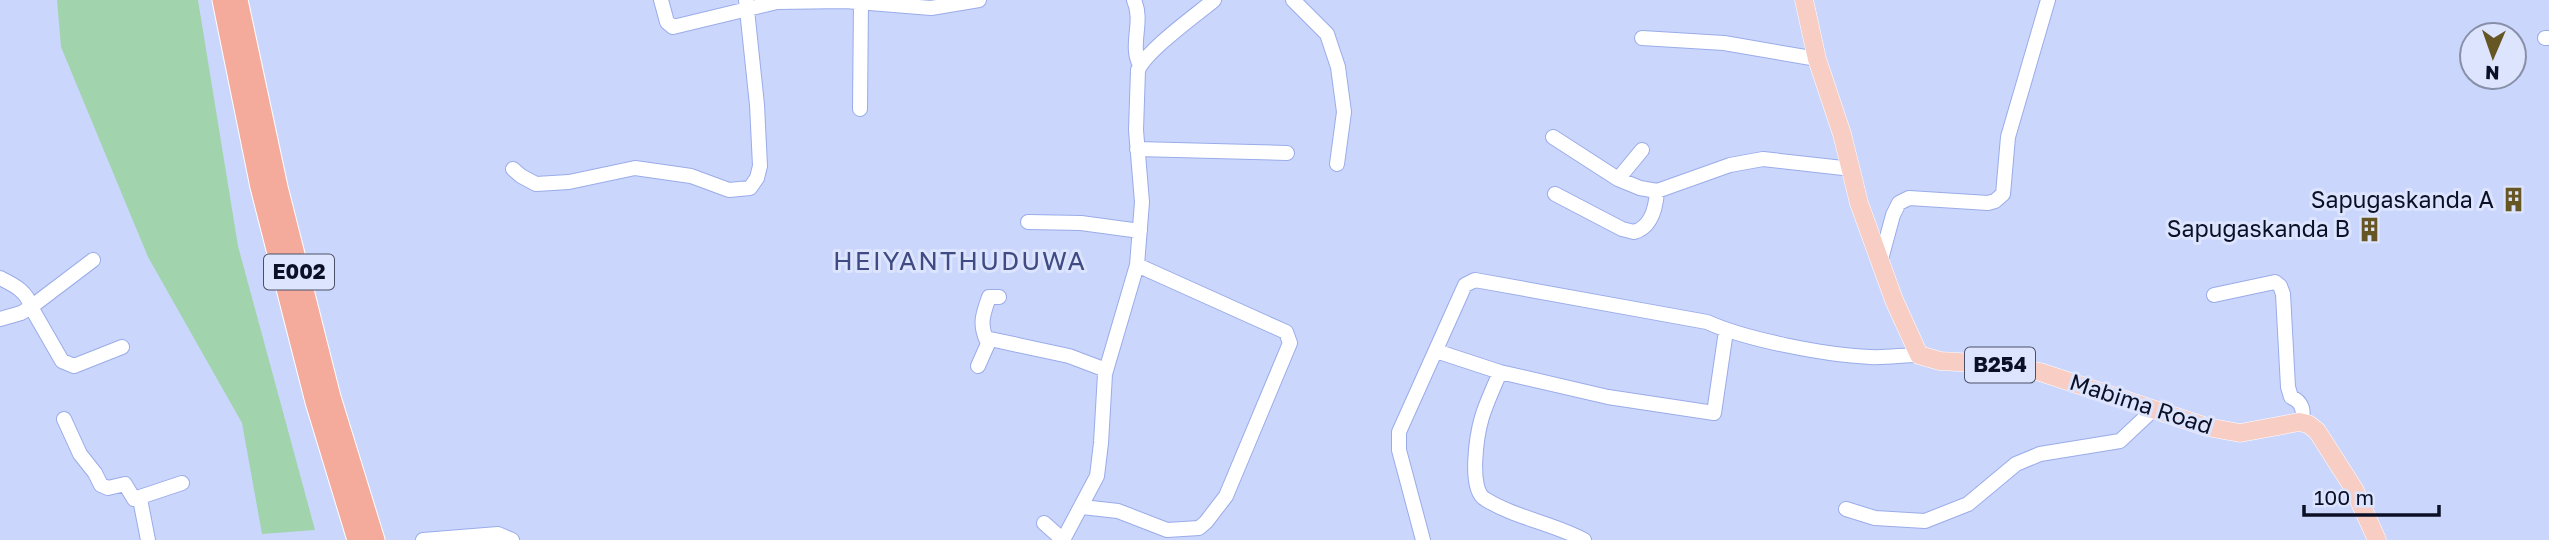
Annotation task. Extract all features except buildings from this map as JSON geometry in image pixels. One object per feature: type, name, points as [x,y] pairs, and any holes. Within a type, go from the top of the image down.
[{"type":"highway","name":"E002","points":[[222,0],[260,187],[315,402],[357,540]]},
{"type":"highway","name":"E002","points":[[238,0],[278,187],[301,279],[331,397],[375,540]]},
{"type":"main road","points":[[1804,0],[1817,59],[1852,169],[1859,203],[1880,263],[1919,355]]},
{"type":"main road","name":"Mabima Road","points":[[1919,355],[1940,361],[1994,364],[2040,372],[2207,427],[2240,433],[2302,423]]},
{"type":"main road","points":[[2302,423],[2317,431],[2347,478],[2377,540]]},
{"type":"street","points":[[661,0],[667,22],[673,27],[747,4],[861,2],[931,8],[979,0]]},
{"type":"street","points":[[1044,523],[1063,540],[1097,476],[1106,370],[1137,265],[1142,202],[1136,111],[1140,65],[1136,57],[1140,26],[1134,0]]},
{"type":"street","points":[[1140,65],[1214,0]]},
{"type":"street","points":[[1293,0],[1327,34],[1338,67],[1344,112],[1337,164]]},
{"type":"street","points":[[1880,263],[1899,203],[1909,198],[1988,203],[2003,194],[2008,137],[2048,0]]},
{"type":"street","points":[[860,110],[861,2]]},
{"type":"street","points":[[513,169],[536,184],[569,182],[635,168],[691,176],[729,190],[750,188],[757,178],[760,166],[747,4]]},
{"type":"street","points":[[1642,38],[1724,43],[1817,59]]},
{"type":"street","points":[[1553,137],[1618,178],[1640,188],[1657,191],[1730,165],[1763,159],[1852,169]]},
{"type":"street","points":[[1137,149],[1287,153]]},
{"type":"street","points":[[1618,178],[1642,150]]},
{"type":"street","points":[[1555,194],[1622,229],[1634,232],[1644,227],[1654,211],[1657,191]]},
{"type":"street","points":[[1028,222],[1081,223],[1140,231]]},
{"type":"street","points":[[0,319],[21,313],[93,260]]},
{"type":"street","points":[[1082,507],[1118,511],[1167,530],[1199,527],[1206,522],[1226,496],[1290,343],[1286,332],[1137,265]]},
{"type":"street","points":[[0,278],[28,297],[30,307],[62,361],[68,365],[74,366],[122,347]]},
{"type":"street","points":[[1423,540],[1399,450],[1398,432],[1465,285],[1475,280],[1707,322],[1726,331],[1812,350],[1870,357],[1919,355]]},
{"type":"street","points":[[2214,295],[2275,282],[2280,286],[2288,354],[2288,387],[2291,397],[2298,400],[2304,410],[2302,423]]},
{"type":"street","points":[[978,366],[987,341],[981,329],[987,303],[989,297],[999,297]]},
{"type":"street","points":[[1436,351],[1500,372],[1608,397],[1714,413],[1726,331]]},
{"type":"street","points":[[987,341],[994,339],[1020,344],[1069,356],[1106,370]]},
{"type":"street","points":[[1500,372],[1481,418],[1475,484],[1482,498],[1584,540]]},
{"type":"street","points":[[1846,509],[1875,518],[1925,521],[1968,505],[2016,464],[2040,454],[2120,441],[2154,409]]},
{"type":"street","points":[[64,419],[80,454],[96,473],[101,485],[108,488],[125,484],[134,499],[140,499],[182,483]]},
{"type":"street","points":[[140,499],[148,540]]},
{"type":"street","points":[[423,540],[499,534],[512,540]]},
{"type":"green space","points":[[57,0],[198,0],[238,246],[315,530],[262,534],[242,423],[148,257],[61,47]]},
{"type":"place","name":"Sapugaskanda A","points":[[2514,200]]},
{"type":"place","name":"Sapugaskanda B","points":[[2370,229]]},
{"type":"district","name":"HEIYANTHUDUWA","points":[[960,261]]}]
